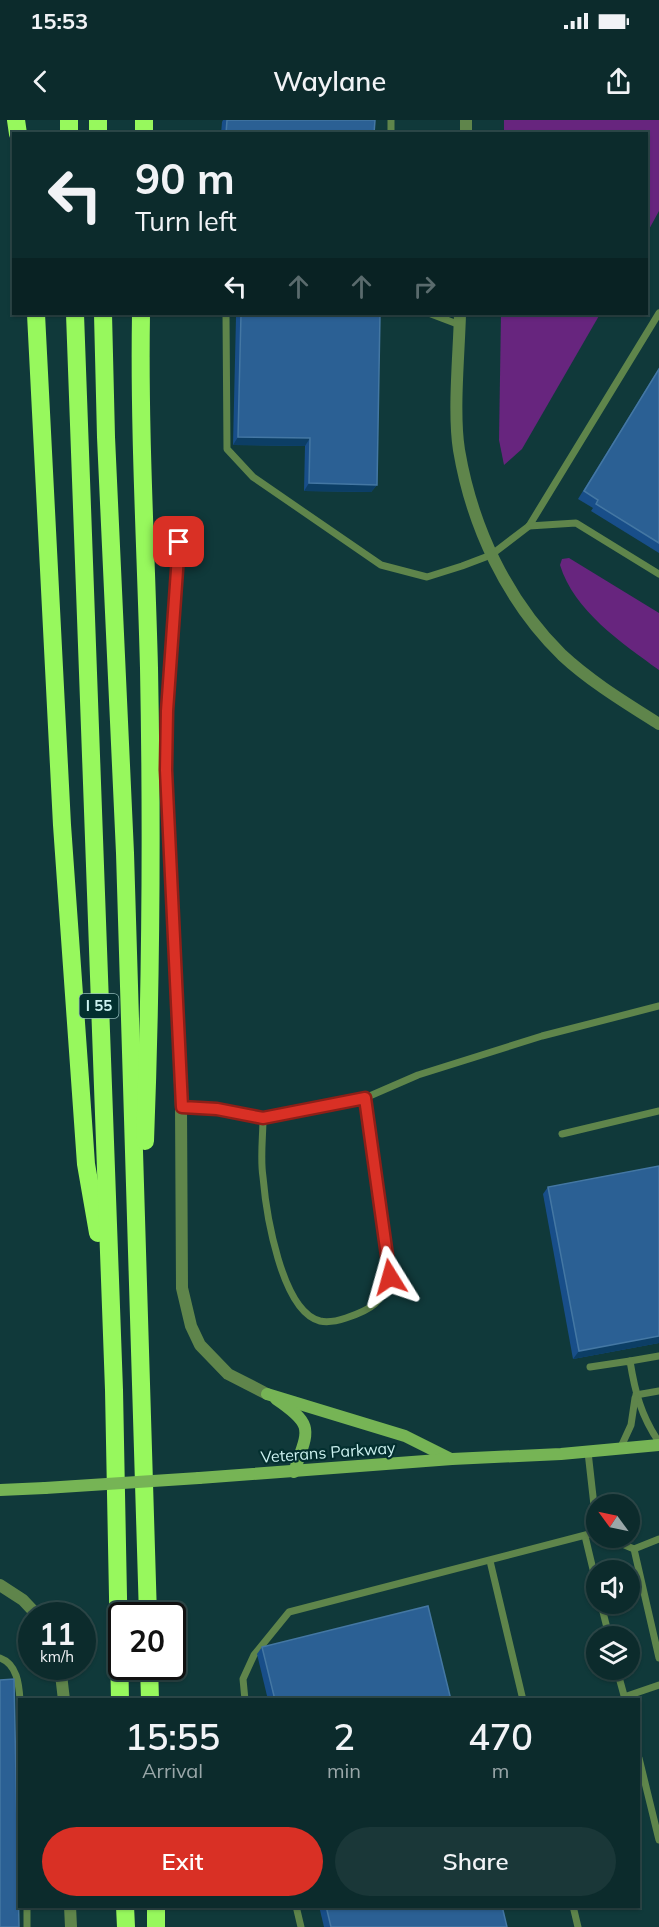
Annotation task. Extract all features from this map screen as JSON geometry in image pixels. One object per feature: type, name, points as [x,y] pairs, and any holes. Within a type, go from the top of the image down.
[{"type":"highway","points":[[36,315],[61,801],[86,1164],[110,1299]]},
{"type":"highway","name":"I 55","points":[[75,315],[110,1299],[120,1698]]},
{"type":"highway","name":"I 55","points":[[103,315],[125,853],[148,1602]]},
{"type":"highway","points":[[139,1296],[150,1019],[149,670],[140,375],[141,315]]},
{"type":"highway","points":[[149,1680],[150,1698]]},
{"type":"highway","points":[[125,1908],[126,1927]]},
{"type":"highway","points":[[156,1908],[156,1927]]},
{"type":"main road","points":[[267,1394],[405,1436],[452,1459]]},
{"type":"main road","points":[[267,1394],[298,1414],[305,1427],[306,1435],[294,1472]]},
{"type":"main road","name":"Veterans Parkway","points":[[0,1490],[588,1452],[659,1443]]},
{"type":"street","points":[[460,319],[459,448],[471,502],[491,555],[525,614],[563,656],[611,694],[659,724]]},
{"type":"street","points":[[179,542],[167,711],[166,770],[182,1107],[182,1288],[191,1326],[200,1345],[228,1374],[267,1394]]},
{"type":"street","points":[[0,1585],[25,1602]]},
{"type":"street","points":[[62,1680],[64,1698]]},
{"type":"street","points":[[70,1908],[71,1927]]},
{"type":"lane","points":[[226,315],[227,449],[253,477],[381,565],[428,577],[491,555],[529,526],[659,313]]},
{"type":"lane","points":[[437,315],[460,319]]},
{"type":"lane","points":[[529,526],[576,523],[659,574]]},
{"type":"lane","points":[[182,1107],[217,1109],[263,1118],[365,1098],[418,1075],[483,1054],[659,1006]]},
{"type":"lane","points":[[263,1118],[262,1177],[278,1261],[293,1297],[305,1312],[318,1320],[332,1322],[364,1312],[382,1298],[390,1277],[365,1098]]},
{"type":"lane","points":[[562,1134],[659,1111]]},
{"type":"lane","points":[[590,1367],[659,1356]]},
{"type":"lane","points":[[630,1361],[636,1395],[645,1421],[659,1443]]},
{"type":"lane","points":[[636,1395],[659,1391]]},
{"type":"lane","points":[[620,1449],[631,1425],[636,1395]]},
{"type":"lane","points":[[588,1452],[593,1494]]},
{"type":"lane","points":[[245,1698],[243,1679],[254,1655],[289,1612],[585,1536],[591,1560]]},
{"type":"lane","points":[[659,1539],[634,1549],[659,1658]]},
{"type":"lane","points":[[490,1561],[523,1698]]},
{"type":"lane","points":[[0,1658],[5,1660],[19,1678],[20,1698]]},
{"type":"lane","points":[[620,1680],[624,1698],[659,1685]]},
{"type":"lane","points":[[640,1762],[659,1840]]},
{"type":"lane","points":[[27,1908],[27,1927]]},
{"type":"lane","points":[[296,1908],[301,1927]]},
{"type":"lane","points":[[573,1908],[578,1927]]},
{"type":"shaded area","points":[[504,120],[659,120],[659,211],[648,231],[648,132],[504,132]]},
{"type":"shaded area","points":[[501,315],[599,315],[522,449],[504,465],[499,440]]},
{"type":"shaded area","points":[[569,558],[659,613],[659,670],[601,625],[576,597],[560,565],[562,559]]},
{"type":"building","points":[[227,120],[375,120],[374,132],[226,132]]},
{"type":"building","points":[[241,315],[380,315],[377,485],[309,483],[310,438],[238,437]]},
{"type":"building","points":[[659,369],[659,543],[596,504],[598,500],[584,491]]},
{"type":"building","points":[[659,1166],[659,1336],[579,1351],[548,1187]]},
{"type":"building","points":[[428,1606],[451,1698],[275,1698],[262,1647]]},
{"type":"building","points":[[14,1679],[19,1927],[0,1927],[0,1680]]},
{"type":"building","points":[[326,1908],[502,1908],[507,1927],[331,1927]]},
{"type":"route","points":[[179,542],[167,711],[166,770],[182,1107],[217,1109],[263,1118],[365,1098],[390,1277]]}]
